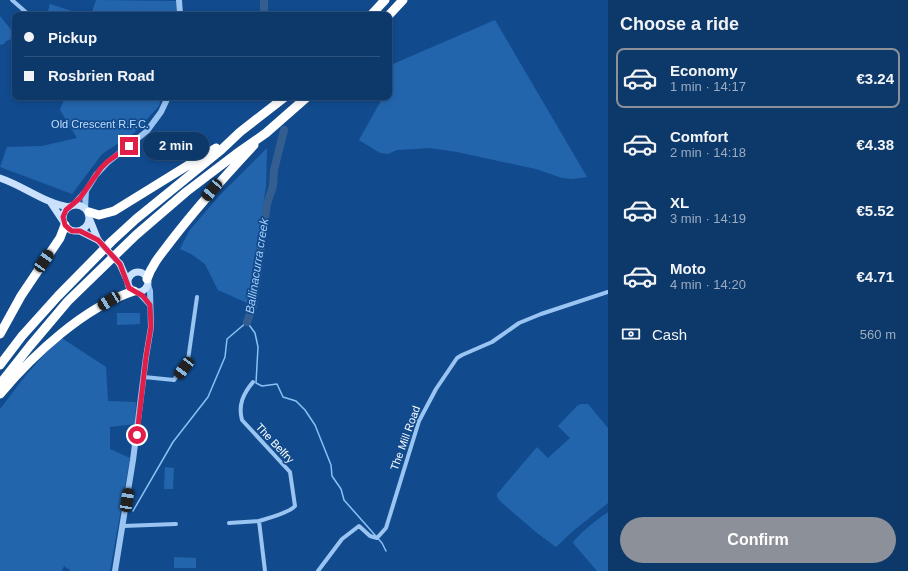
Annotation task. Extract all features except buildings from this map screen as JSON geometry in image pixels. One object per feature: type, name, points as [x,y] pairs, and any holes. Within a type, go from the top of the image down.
[{"type":"highway","points":[[374,12],[384,0]]},
{"type":"highway","points":[[392,12],[403,0]]},
{"type":"highway","points":[[88,213],[99,215],[114,211],[169,178],[240,132],[281,100]]},
{"type":"highway","points":[[148,282],[154,264],[212,190],[266,133],[304,100]]},
{"type":"highway","points":[[0,365],[48,306],[89,264],[136,219],[221,150],[240,132]]},
{"type":"highway","points":[[0,384],[53,318],[83,285],[125,245],[186,192],[266,133]]},
{"type":"highway","points":[[0,334],[21,296],[60,238],[64,223]]},
{"type":"highway","points":[[0,394],[18,373],[65,330],[109,301],[136,292]]},
{"type":"main road","points":[[0,178],[14,183],[51,203],[81,206],[88,213],[98,240]]},
{"type":"main road","points":[[51,203],[64,223],[72,231],[80,231],[98,240],[120,264],[136,273],[144,275],[148,282],[144,290],[136,292],[129,288],[120,264]]},
{"type":"main road","points":[[64,223],[64,213],[71,206]]},
{"type":"main road","points":[[80,231],[87,226],[88,213]]},
{"type":"main road","points":[[128,282],[130,276],[136,273]]},
{"type":"street","points":[[12,0],[26,12]]},
{"type":"street","points":[[179,0],[180,12]]},
{"type":"street","points":[[71,206],[86,191],[96,175],[107,162],[147,131],[161,112],[167,100]]},
{"type":"street","points":[[86,191],[88,213]]},
{"type":"street","points":[[115,571],[135,448],[151,327],[150,291],[148,282]]},
{"type":"street","points":[[136,292],[150,305]]},
{"type":"street","name":"The Mill Road","points":[[318,571],[342,539],[358,526],[370,536],[377,538],[383,533],[386,528],[419,421],[436,389],[456,358],[492,342],[519,323],[541,314],[608,292]]},
{"type":"street","points":[[144,377],[174,380],[186,364],[191,341],[197,297]]},
{"type":"street","name":"The Belfry","points":[[229,523],[259,522],[294,508],[295,506],[290,472],[242,420],[240,413],[242,399],[245,392],[253,382]]},
{"type":"street","points":[[259,522],[265,571]]},
{"type":"street","points":[[123,526],[176,524]]},
{"type":"green space","points":[[96,0],[176,1],[176,12],[92,12]]},
{"type":"green space","points":[[50,4],[75,12],[48,12]]},
{"type":"green space","points":[[0,16],[12,31],[12,35],[10,40],[0,45]]},
{"type":"green space","points":[[495,20],[587,177],[572,179],[562,178],[536,169],[457,152],[430,148],[397,150],[388,154],[380,153],[359,140],[381,100],[392,100],[393,64]]},
{"type":"green space","name":"Old Crescent R.F.C.","points":[[64,100],[160,100],[159,106],[134,133],[102,154],[72,194],[0,167],[7,147],[42,146],[77,138],[60,110]]},
{"type":"green space","points":[[267,148],[266,186],[247,303],[218,290],[205,264],[191,254],[180,249],[189,231],[220,195]]},
{"type":"green space","points":[[117,313],[140,313],[140,324],[117,325]]},
{"type":"green space","points":[[60,337],[106,367],[108,401],[136,402],[135,424],[110,427],[110,449],[130,458],[110,571],[71,571],[64,566],[62,571],[0,571],[0,409],[26,375]]},
{"type":"green space","points":[[581,404],[588,404],[608,428],[608,503],[573,531],[556,547],[501,502],[497,497],[497,494],[537,447],[548,458],[570,438],[558,426],[577,406]]},
{"type":"green space","points":[[165,467],[174,468],[173,489],[164,489]]},
{"type":"green space","points":[[608,512],[608,571],[597,571],[573,543],[594,522]]},
{"type":"green space","points":[[174,557],[196,558],[196,568],[174,568]]},
{"type":"waterway","name":"Ballinacurra creek","points":[[264,0],[264,12]]},
{"type":"waterway","name":"Ballinacurra creek","points":[[247,322],[253,306],[267,204],[273,186],[274,170],[284,130]]},
{"type":"waterway","points":[[133,511],[173,442],[208,397],[225,357],[227,339],[247,322],[255,333],[258,347],[256,383],[262,386],[277,384],[283,397],[296,401],[305,410],[315,425],[331,465],[332,476],[341,489],[344,500],[382,543],[386,551]]},
{"type":"route","points":[[129,146],[101,168],[86,191],[66,210],[63,217],[65,225],[72,231],[80,231],[98,240],[120,264],[129,288],[143,296],[150,305],[152,315],[151,327],[137,435]]}]
